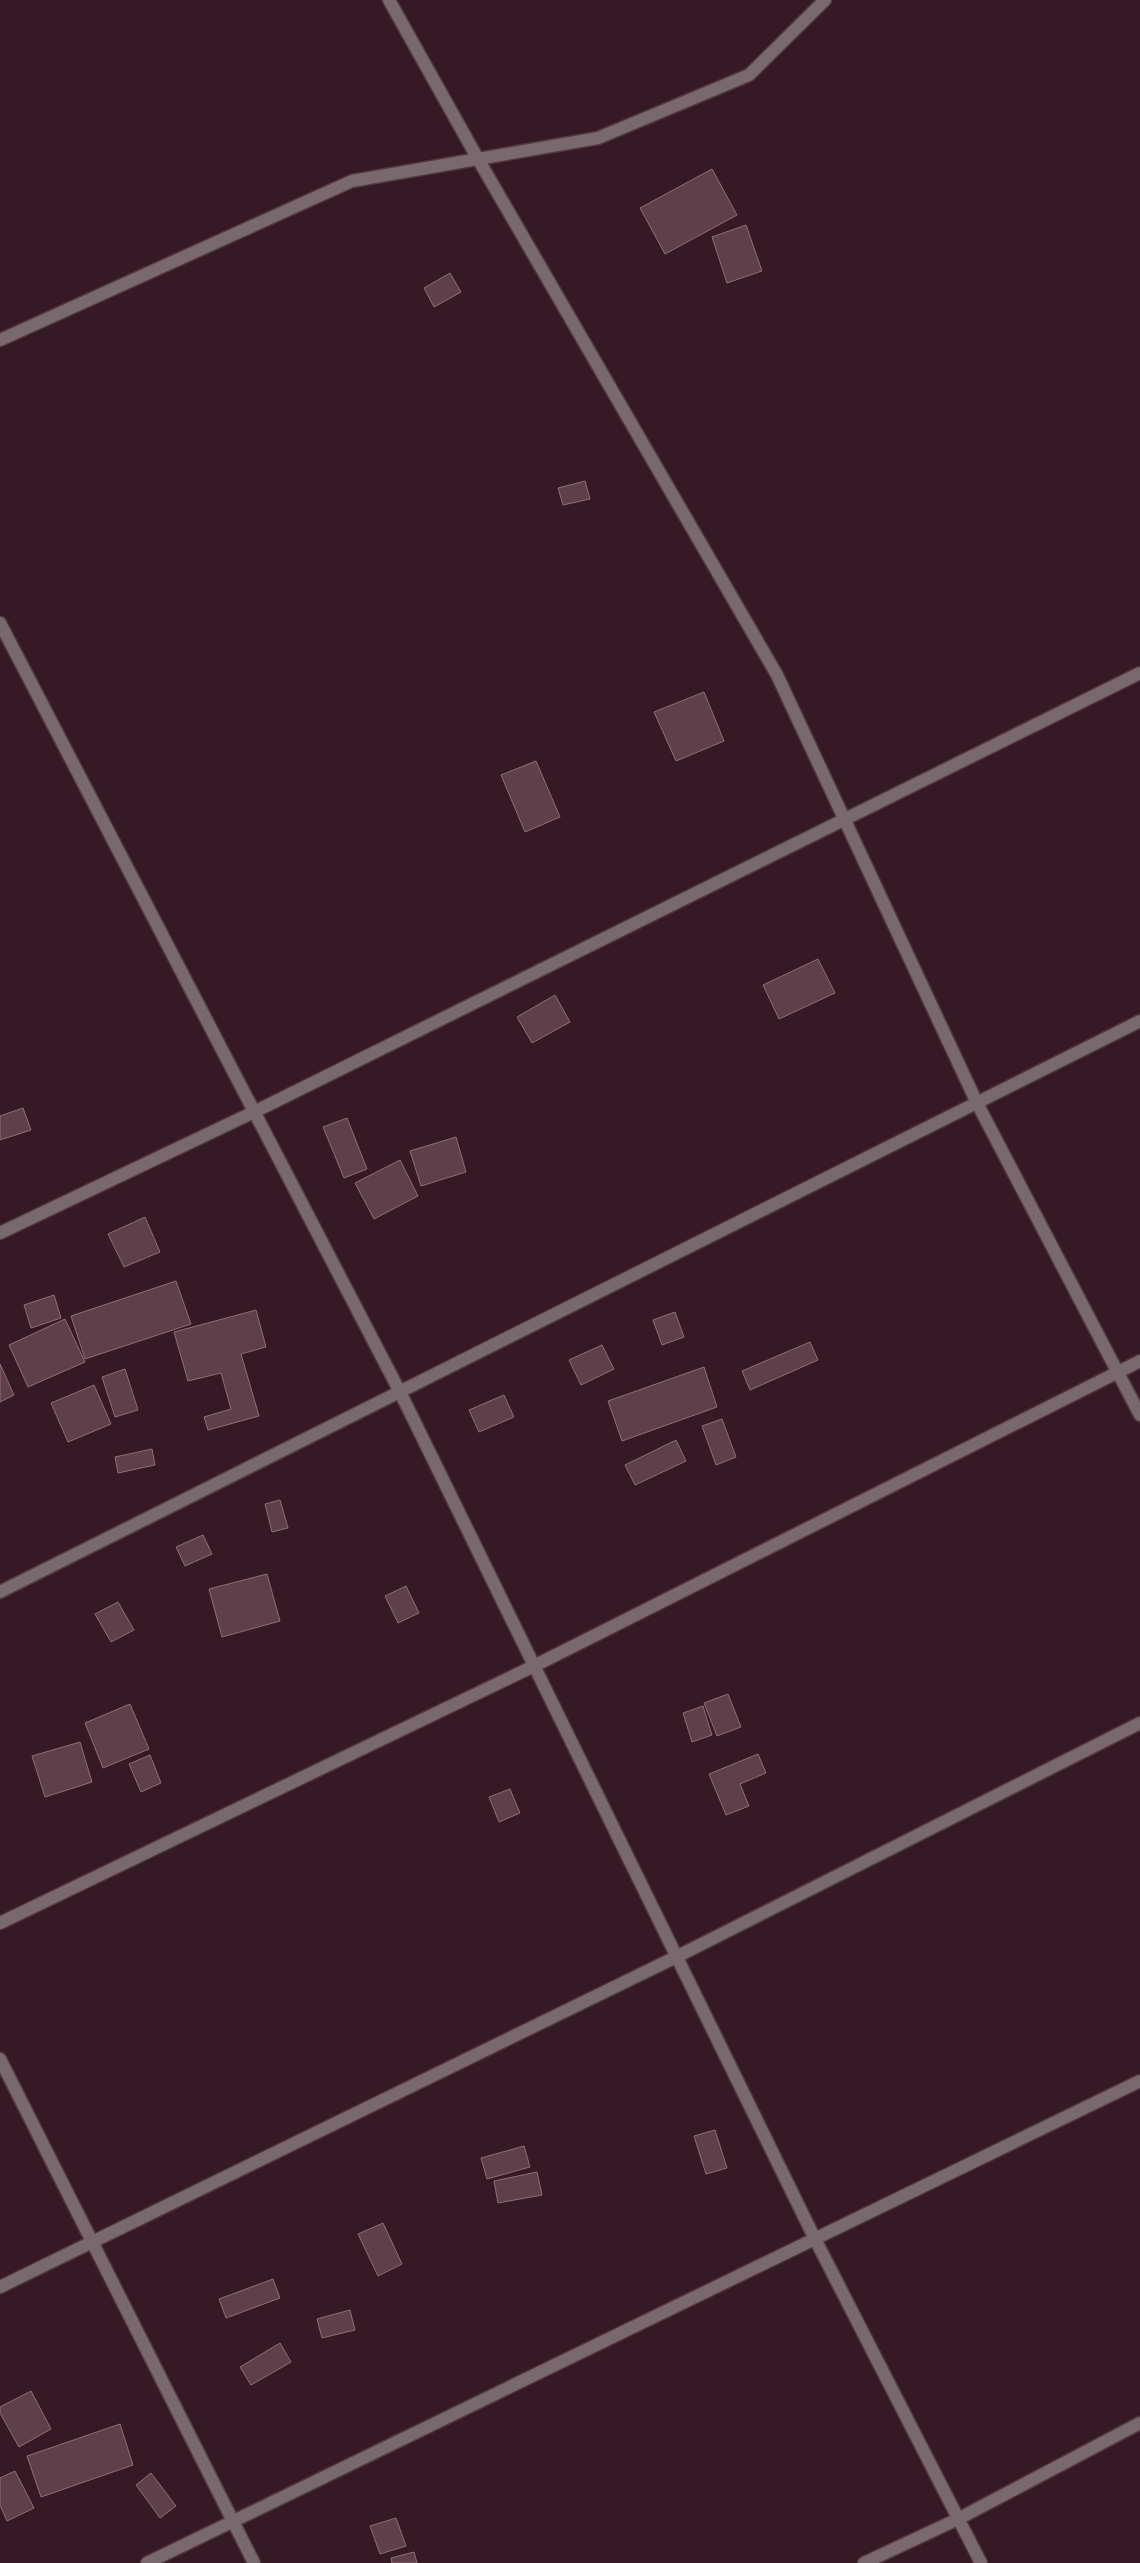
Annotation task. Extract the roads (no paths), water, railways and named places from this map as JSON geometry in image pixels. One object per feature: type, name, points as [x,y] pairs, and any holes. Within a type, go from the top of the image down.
[{"type":"street","points":[[389,0],[478,159],[777,675],[977,1103],[1140,1414]]},
{"type":"street","points":[[0,340],[352,181],[598,138],[749,75],[825,0]]},
{"type":"street","points":[[0,623],[400,1392],[815,2239],[981,2563]]},
{"type":"street","points":[[0,1233],[254,1112],[1140,673]]},
{"type":"street","points":[[0,1592],[1140,1021]]},
{"type":"street","points":[[0,1923],[534,1666],[1140,1361]]},
{"type":"street","points":[[0,2287],[94,2243],[676,1957],[1140,1724]]},
{"type":"street","points":[[0,2059],[254,2563]]},
{"type":"street","points":[[146,2563],[1140,2081]]},
{"type":"street","points":[[864,2563],[958,2519],[1140,2423]]}]
